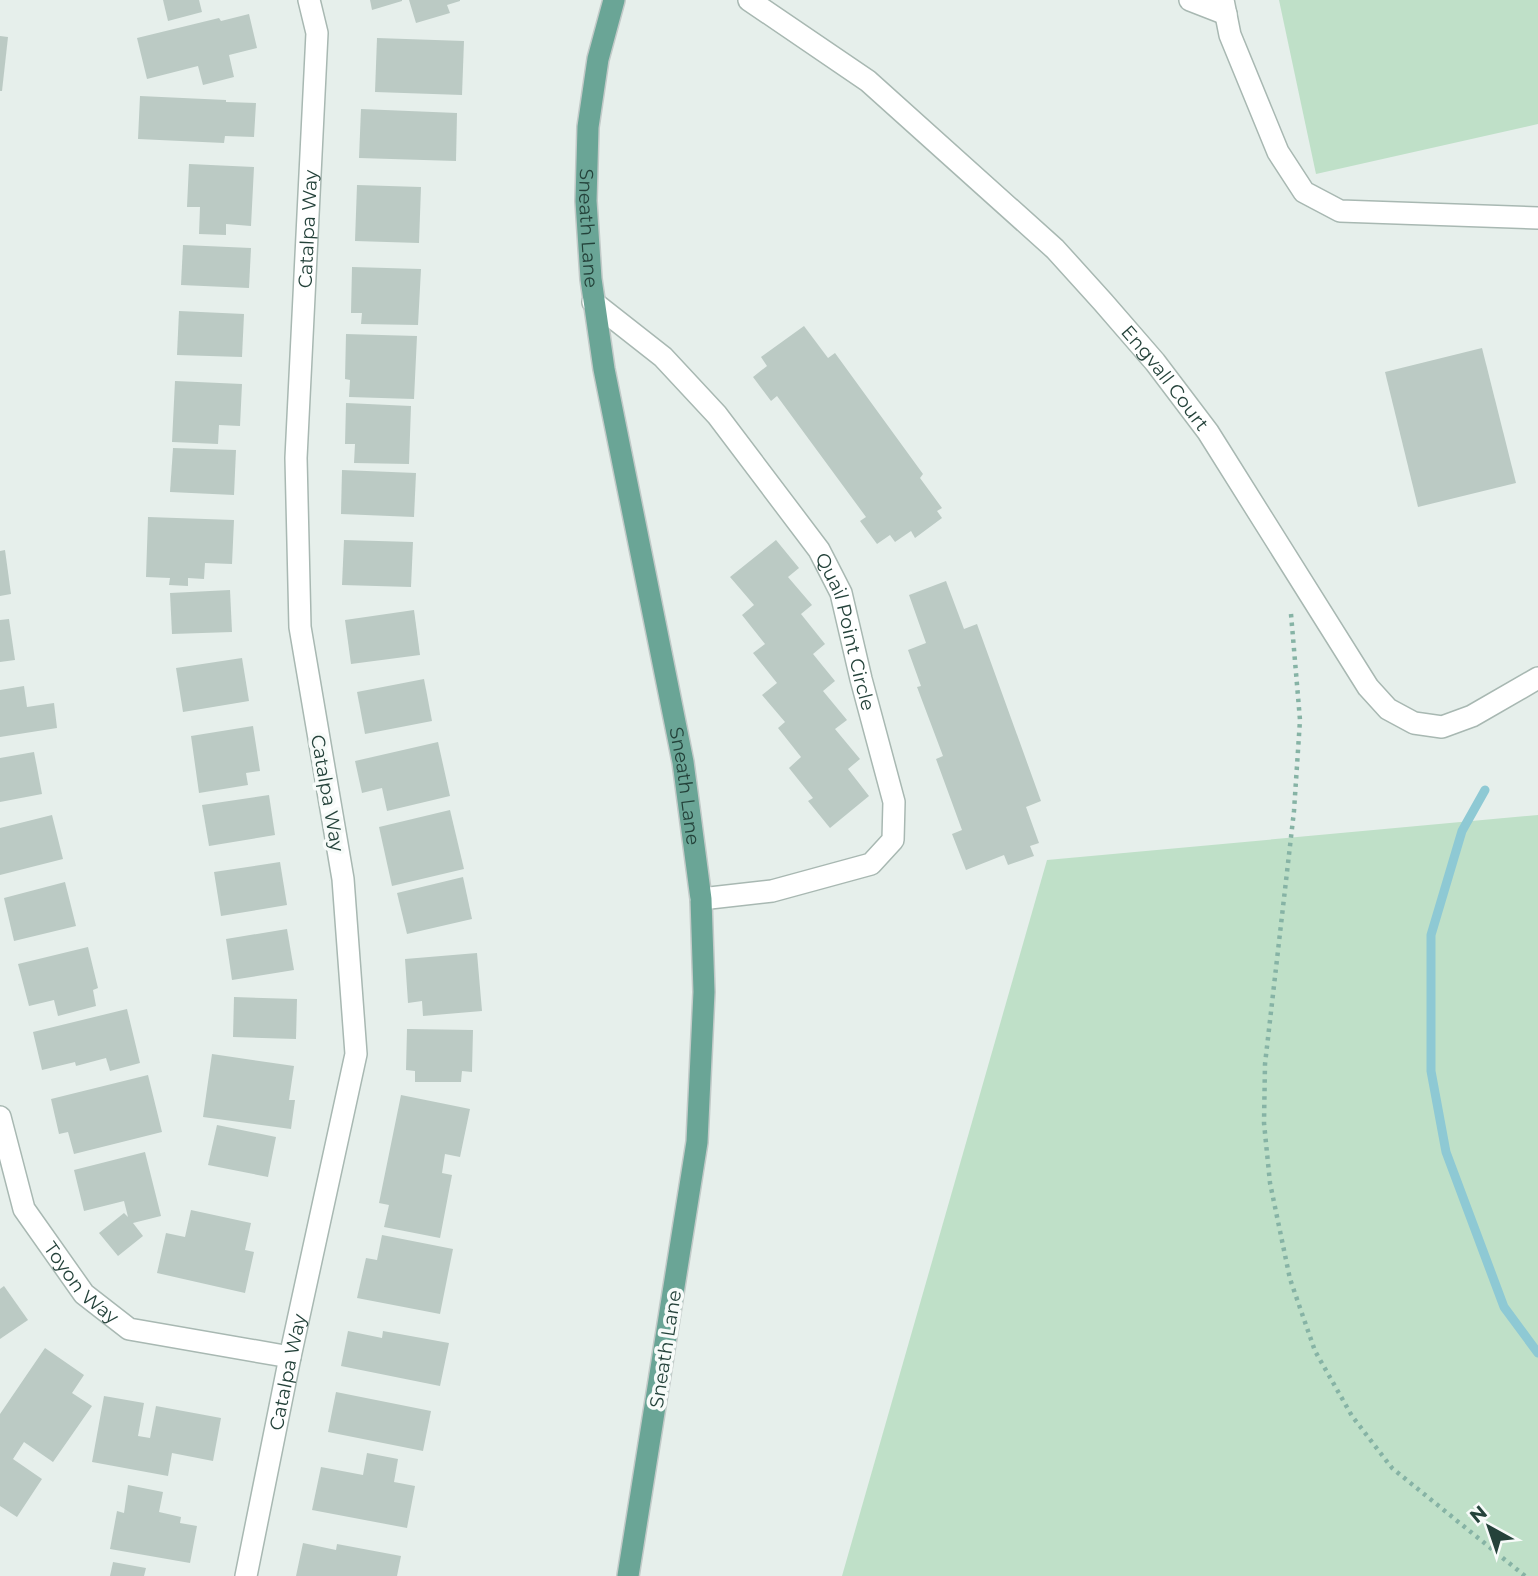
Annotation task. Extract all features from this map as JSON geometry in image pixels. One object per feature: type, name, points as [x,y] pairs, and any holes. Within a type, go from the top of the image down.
[{"type":"main road","name":"Sneath Lane","points":[[614,0],[598,59],[588,127],[586,201],[593,303],[684,762],[701,899],[704,1004],[697,1142],[628,1576]]},
{"type":"street","name":"Catalpa Way","points":[[247,1576],[290,1357],[356,1054],[343,879],[300,627],[296,458],[317,33],[309,0]]},
{"type":"street","name":"Engvall Court","points":[[749,0],[868,81],[1055,249],[1103,302],[1155,362],[1208,432],[1368,687],[1388,709],[1414,723],[1442,727],[1472,716],[1538,678]]},
{"type":"street","points":[[1190,0],[1225,7],[1230,35],[1278,152],[1304,192],[1340,211],[1538,218]]},
{"type":"street","name":"Quail Point Circle","points":[[593,303],[663,357],[717,415],[819,550],[841,593],[860,679],[894,802],[893,840],[871,863],[772,891],[701,899]]},
{"type":"street","name":"Toyon Way","points":[[0,1117],[24,1209],[84,1294],[129,1329],[290,1357]]},
{"type":"path","points":[[1290,609],[1300,720],[1294,811],[1265,1064],[1264,1123],[1270,1183],[1290,1279],[1315,1351],[1352,1416],[1391,1468],[1525,1576]]},
{"type":"green space","points":[[1279,0],[1538,0],[1538,124],[1316,174]]},
{"type":"green space","points":[[1538,815],[1538,1576],[842,1576],[1047,860]]},
{"type":"building","points":[[163,0],[199,0],[202,12],[168,21]]},
{"type":"building","points":[[370,0],[402,0],[402,1],[372,10]]},
{"type":"building","points":[[409,0],[460,1],[447,5],[450,13],[416,23]]},
{"type":"building","points":[[249,14],[257,48],[229,55],[234,77],[203,85],[198,66],[147,79],[137,38],[219,18],[221,21]]},
{"type":"building","points":[[0,36],[8,37],[2,91],[0,91]]},
{"type":"building","points":[[377,38],[464,41],[462,95],[375,92]]},
{"type":"building","points":[[140,96],[256,103],[254,137],[225,136],[224,143],[138,139]]},
{"type":"building","points":[[361,109],[457,113],[456,161],[359,158]]},
{"type":"building","points":[[189,164],[254,167],[251,226],[226,224],[226,235],[199,234],[200,207],[187,207]]},
{"type":"building","points":[[357,185],[421,187],[419,243],[355,241]]},
{"type":"building","points":[[183,245],[251,248],[249,288],[181,285]]},
{"type":"building","points":[[352,267],[421,269],[418,325],[361,324],[362,313],[351,313]]},
{"type":"building","points":[[179,311],[244,314],[242,357],[177,355]]},
{"type":"building","points":[[804,326],[828,358],[835,353],[923,474],[920,478],[942,508],[937,511],[942,518],[915,538],[911,531],[895,542],[890,535],[877,544],[860,521],[866,517],[777,396],[771,401],[753,377],[767,366],[761,357]]},
{"type":"building","points":[[346,334],[417,336],[414,399],[349,397],[350,380],[345,379]]},
{"type":"building","points":[[1482,348],[1516,483],[1418,507],[1385,372]]},
{"type":"building","points":[[175,381],[242,384],[240,426],[219,425],[218,444],[172,442]]},
{"type":"building","points":[[346,403],[411,406],[409,464],[354,463],[355,444],[345,444]]},
{"type":"building","points":[[173,448],[236,450],[234,495],[170,492]]},
{"type":"building","points":[[342,470],[416,473],[414,517],[341,514]]},
{"type":"building","points":[[148,517],[234,520],[232,564],[205,563],[204,579],[188,578],[188,586],[169,585],[170,578],[146,577]]},
{"type":"building","points":[[344,540],[413,542],[411,587],[342,585]]},
{"type":"building","points":[[776,540],[799,568],[788,577],[812,605],[801,614],[825,644],[813,654],[835,681],[823,691],[847,720],[835,729],[860,759],[848,769],[869,796],[830,828],[808,801],[813,798],[789,768],[801,757],[778,728],[785,722],[762,695],[777,683],[753,653],[765,644],[742,615],[754,605],[730,577]]},
{"type":"building","points":[[5,550],[11,594],[0,596],[0,551]]},
{"type":"building","points":[[946,581],[964,629],[977,624],[1041,801],[1026,807],[1039,843],[1030,846],[1034,856],[1008,865],[1004,855],[966,870],[952,834],[962,830],[936,759],[943,756],[917,687],[921,686],[908,650],[926,643],[909,595]]},
{"type":"building","points":[[230,590],[232,632],[172,634],[170,593]]},
{"type":"building","points":[[414,610],[420,655],[351,664],[345,620]]},
{"type":"building","points":[[9,619],[15,660],[0,662],[0,620]]},
{"type":"building","points":[[242,658],[249,701],[183,712],[176,668]]},
{"type":"building","points":[[424,679],[432,721],[365,734],[357,692]]},
{"type":"building","points":[[24,686],[27,707],[54,703],[57,728],[0,737],[0,690]]},
{"type":"building","points":[[253,726],[260,771],[246,773],[248,785],[199,793],[191,736]]},
{"type":"building","points":[[438,742],[450,796],[387,811],[382,788],[362,793],[355,761]]},
{"type":"building","points":[[34,752],[42,794],[0,802],[0,758]]},
{"type":"building","points":[[269,795],[275,835],[209,846],[202,805]]},
{"type":"building","points":[[450,810],[464,869],[392,886],[379,827]]},
{"type":"building","points":[[52,815],[63,859],[0,875],[0,828]]},
{"type":"building","points":[[280,862],[287,905],[221,916],[214,872]]},
{"type":"building","points":[[463,877],[472,919],[407,934],[397,893]]},
{"type":"building","points":[[65,882],[76,926],[14,941],[4,898]]},
{"type":"building","points":[[287,929],[294,970],[232,980],[226,939]]},
{"type":"building","points":[[88,947],[98,988],[93,990],[96,1006],[58,1016],[54,1000],[29,1006],[18,964]]},
{"type":"building","points":[[477,953],[482,1011],[423,1016],[422,1001],[408,1003],[405,959]]},
{"type":"building","points":[[234,997],[297,999],[296,1039],[233,1037]]},
{"type":"building","points":[[127,1009],[140,1063],[110,1071],[106,1058],[76,1066],[75,1062],[42,1070],[33,1032]]},
{"type":"building","points":[[407,1029],[473,1030],[472,1072],[462,1071],[461,1082],[415,1082],[415,1071],[406,1070]]},
{"type":"building","points":[[212,1054],[294,1066],[289,1100],[295,1100],[291,1129],[203,1117]]},
{"type":"building","points":[[148,1075],[162,1132],[74,1154],[68,1132],[59,1134],[51,1099]]},
{"type":"building","points":[[401,1095],[470,1109],[460,1157],[445,1154],[442,1173],[452,1175],[440,1238],[384,1227],[389,1205],[379,1203]]},
{"type":"building","points":[[217,1125],[276,1137],[268,1177],[208,1165]]},
{"type":"building","points":[[145,1152],[161,1216],[133,1223],[143,1236],[118,1256],[99,1233],[124,1213],[128,1217],[124,1201],[84,1211],[74,1170]]},
{"type":"building","points":[[191,1210],[251,1223],[245,1250],[254,1252],[245,1293],[157,1273],[166,1233],[185,1237]]},
{"type":"building","points":[[382,1235],[453,1249],[440,1314],[357,1298],[366,1258],[377,1260]]},
{"type":"building","points":[[4,1286],[28,1320],[0,1339],[0,1289]]},
{"type":"building","points":[[348,1331],[382,1338],[383,1331],[449,1343],[440,1386],[341,1366]]},
{"type":"building","points":[[45,1348],[84,1375],[72,1393],[92,1406],[53,1462],[24,1442],[13,1459],[42,1479],[17,1517],[0,1506],[0,1414]]},
{"type":"building","points":[[336,1392],[431,1411],[423,1451],[328,1432]]},
{"type":"building","points":[[104,1396],[144,1403],[138,1436],[150,1438],[156,1406],[221,1418],[213,1461],[172,1453],[168,1476],[92,1462]]},
{"type":"building","points":[[367,1453],[398,1459],[394,1482],[415,1486],[407,1528],[312,1510],[321,1467],[363,1475]]},
{"type":"building","points":[[128,1485],[163,1492],[159,1512],[181,1517],[180,1523],[197,1526],[190,1563],[110,1549],[117,1511],[124,1513]]},
{"type":"building","points":[[303,1543],[336,1550],[337,1544],[401,1556],[397,1576],[296,1576]]},
{"type":"building","points":[[113,1562],[146,1568],[144,1576],[110,1576]]},
{"type":"waterway","points":[[1485,790],[1462,831],[1431,935],[1431,1071],[1446,1152],[1504,1307],[1538,1353]]}]
